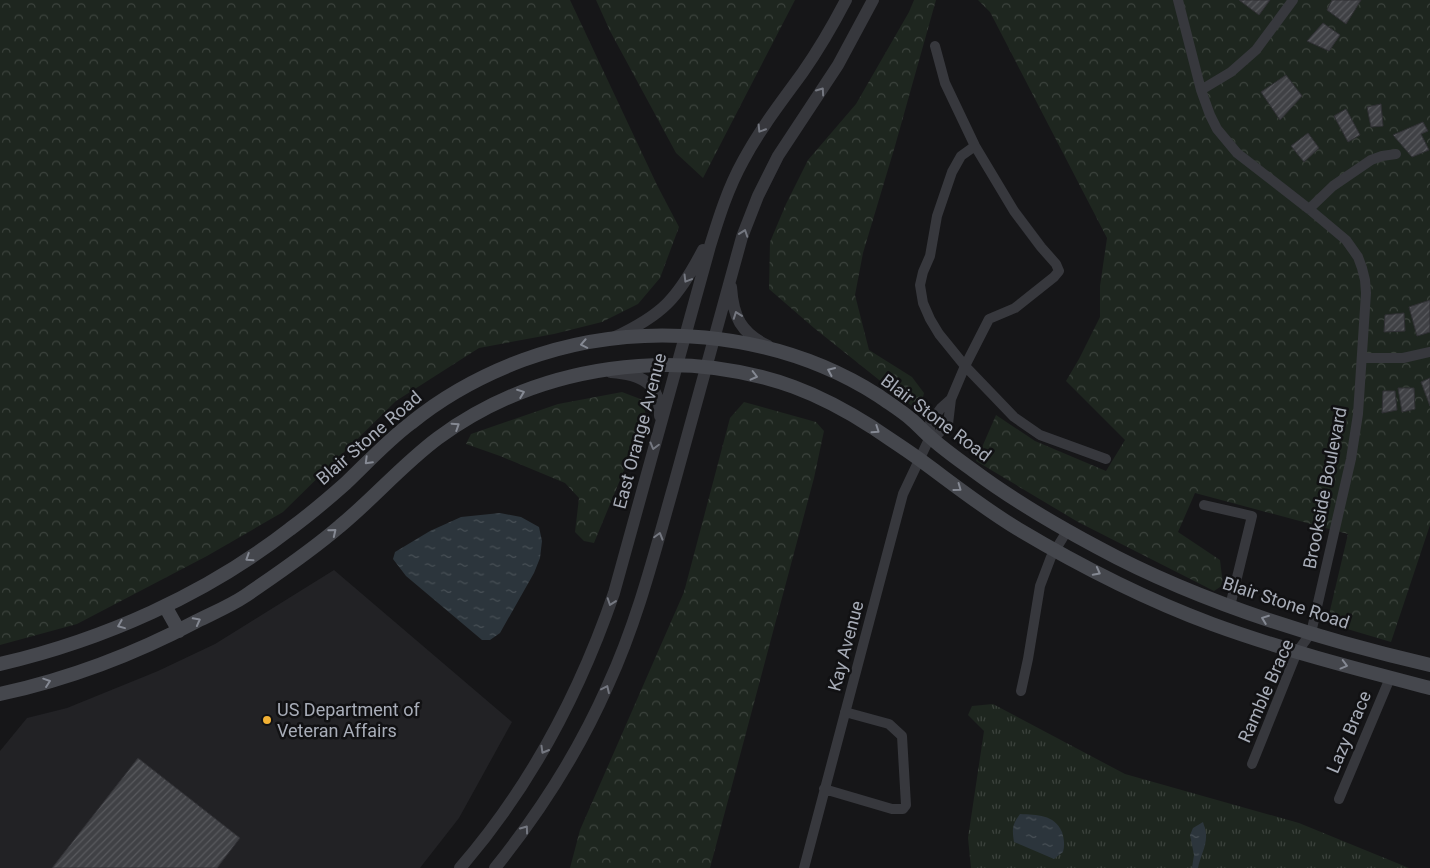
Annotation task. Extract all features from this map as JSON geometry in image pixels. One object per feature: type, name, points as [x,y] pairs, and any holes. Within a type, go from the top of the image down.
[{"type":"main road","name":"Blair Stone Road","points":[[0,664],[85,639],[126,624],[165,606],[219,576],[289,530],[344,485],[391,439],[426,411],[482,378],[523,360],[565,348],[609,340],[652,336],[685,336],[752,345],[786,354],[821,366],[861,386],[916,422],[930,436],[1022,504],[1067,531],[1140,569],[1279,624],[1430,665]]},
{"type":"main road","points":[[0,694],[32,687],[118,658],[179,631],[242,598],[341,526],[423,450],[458,425],[497,403],[558,380],[599,371],[638,366],[677,365],[739,372],[768,379],[814,396],[860,419],[980,504],[1054,550],[1132,590],[1177,610],[1297,652],[1430,688]]},
{"type":"main road","points":[[165,606],[179,631]]},
{"type":"street","name":"East Orange Avenue","points":[[460,868],[499,820],[524,784],[546,747],[585,669],[600,635],[614,593],[718,220],[733,181],[764,124],[814,56],[846,0]]},
{"type":"street","points":[[495,868],[556,785],[608,686],[639,605],[742,237],[767,176],[789,138],[826,84],[873,0]]},
{"type":"street","name":"Brookside Boulevard","points":[[1178,0],[1202,90],[1210,115],[1217,129],[1237,153],[1346,240],[1358,257],[1365,280],[1366,294],[1358,414],[1351,459],[1311,633]]},
{"type":"street","points":[[1202,90],[1231,72],[1256,50],[1293,0]]},
{"type":"street","points":[[930,436],[938,434],[948,424],[951,399],[965,366],[989,320],[1015,308],[1059,271],[1056,264],[1041,248],[1014,210],[974,146],[945,83],[935,46]]},
{"type":"street","points":[[974,146],[961,156],[952,172],[937,216],[930,256],[923,272],[920,286],[923,302],[930,319],[939,334],[965,366],[1014,417],[1040,435],[1106,459]]},
{"type":"street","points":[[1309,209],[1333,186],[1371,160],[1396,154]]},
{"type":"street","points":[[609,340],[642,324],[669,303],[685,283],[718,220]]},
{"type":"street","points":[[730,280],[736,317],[745,331],[762,343],[786,354]]},
{"type":"street","points":[[1362,358],[1404,358],[1430,352]]},
{"type":"street","points":[[599,371],[621,373],[645,380],[657,398],[660,409],[659,427]]},
{"type":"street","name":"Kay Avenue","points":[[804,868],[903,494],[930,436],[930,423],[941,408],[951,399]]},
{"type":"street","points":[[1204,505],[1252,516],[1230,606]]},
{"type":"street","points":[[1021,691],[1040,586],[1054,550],[1067,531]]},
{"type":"street","name":"Ramble Brace","points":[[1252,764],[1297,652],[1311,633]]},
{"type":"street","name":"Lazy Brace","points":[[1339,799],[1390,678]]},
{"type":"street","points":[[824,789],[892,809],[903,809],[906,805],[902,736],[889,724],[845,712]]},
{"type":"shaded area","name":"US Department of Veteran Affairs","points":[[334,570],[512,722],[459,818],[420,868],[0,868],[0,751],[27,718],[67,708],[158,671],[215,644]]},
{"type":"green space","points":[[0,0],[570,0],[657,185],[679,227],[660,278],[638,304],[602,322],[554,334],[479,348],[396,401],[283,512],[207,556],[77,624],[0,645]]},
{"type":"green space","points":[[596,0],[795,0],[703,178],[676,153],[610,31]]},
{"type":"green space","points":[[914,0],[936,0],[863,253],[855,295],[869,350],[912,377],[924,393],[921,405],[913,407],[814,328],[769,289],[770,242],[808,160],[856,104]]},
{"type":"green space","points":[[978,0],[1430,0],[1430,525],[1391,642],[1327,623],[1348,534],[1195,493],[1178,532],[1220,560],[1223,585],[1214,591],[1078,522],[976,461],[996,415],[1035,441],[1106,471],[1125,440],[1066,381],[1100,317],[1100,286],[1107,238],[990,12]]},
{"type":"green space","points":[[622,392],[643,400],[646,417],[594,543],[584,541],[575,532],[579,498],[565,483],[466,444],[471,434],[558,404]]},
{"type":"green space","points":[[744,402],[816,422],[824,431],[814,478],[710,868],[570,868],[580,830],[684,592],[730,418]]},
{"type":"green space","points":[[993,704],[1125,774],[1299,823],[1409,868],[971,868],[968,838],[984,731],[968,715],[972,706]]},
{"type":"water","points":[[500,513],[521,517],[539,527],[542,541],[540,558],[534,573],[500,633],[490,640],[482,640],[406,576],[393,559],[395,552],[430,531],[461,517]]},
{"type":"water","points":[[1020,814],[1044,817],[1059,826],[1064,842],[1063,852],[1054,859],[1014,842],[1013,827]]},
{"type":"water","points":[[1203,822],[1206,834],[1204,847],[1198,868],[1192,868],[1194,855],[1190,835],[1193,828]]},
{"type":"building","points":[[1239,0],[1270,0],[1259,15]]},
{"type":"building","points":[[1332,0],[1361,0],[1346,24],[1327,10]]},
{"type":"building","points":[[1323,23],[1340,35],[1329,51],[1307,41]]},
{"type":"building","points":[[1286,75],[1302,96],[1280,120],[1261,92]]},
{"type":"building","points":[[1381,104],[1383,126],[1371,127],[1367,107]]},
{"type":"building","points":[[1346,109],[1360,135],[1348,142],[1334,116]]},
{"type":"building","points":[[1423,122],[1428,131],[1421,134],[1429,150],[1412,157],[1393,135]]},
{"type":"building","points":[[1308,133],[1319,148],[1304,162],[1291,146]]},
{"type":"building","points":[[1430,300],[1430,332],[1417,336],[1409,307]]},
{"type":"building","points":[[1404,313],[1405,331],[1384,332],[1385,315]]},
{"type":"building","points":[[1430,378],[1430,406],[1421,382]]},
{"type":"building","points":[[1398,388],[1414,388],[1415,409],[1402,412]]},
{"type":"building","points":[[1383,391],[1395,391],[1397,410],[1382,413]]},
{"type":"building","points":[[138,758],[240,838],[217,868],[52,868]]},
{"type":"place","name":"US Department of Veteran Affairs","points":[[267,720]]}]
